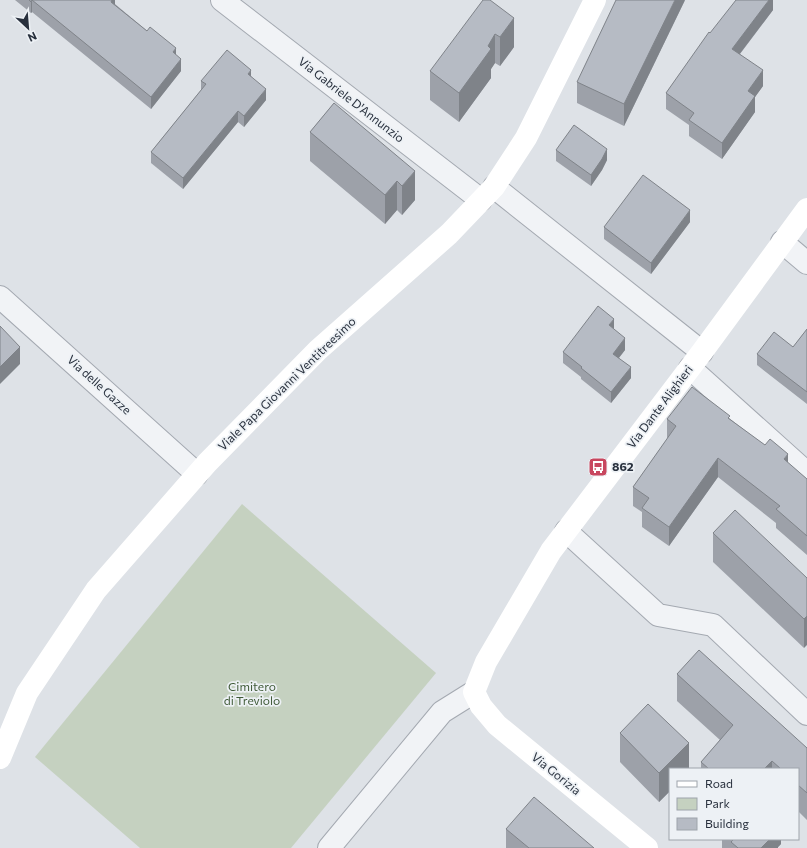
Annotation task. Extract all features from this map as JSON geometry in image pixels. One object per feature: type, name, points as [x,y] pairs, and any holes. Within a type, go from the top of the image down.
[{"type":"street","name":"Via Gabriele D'Annunzio","points":[[222,0],[487,194],[696,360],[807,473]]},
{"type":"street","name":"Viale Papa Giovanni Ventitreesimo","points":[[0,758],[27,693],[96,590],[197,474],[318,350],[449,234],[487,194],[526,138],[595,0]]},
{"type":"street","name":"Via Dante Alighieri","points":[[474,692],[486,662],[551,551],[696,360],[807,209]]},
{"type":"street","points":[[782,242],[807,263]]},
{"type":"street","name":"Via delle Gazze","points":[[0,297],[197,474]]},
{"type":"street","points":[[566,531],[658,615],[713,625],[807,714]]},
{"type":"street","points":[[329,848],[442,712],[474,692]]},
{"type":"street","name":"Via Gorizia","points":[[474,692],[481,706],[497,725],[647,848]]},
{"type":"green space","name":"Cimitero di Treviolo","points":[[242,504],[436,673],[291,848],[140,848],[35,757]]},
{"type":"building","points":[[32,0],[112,0],[111,2],[147,31],[150,27],[176,48],[173,52],[181,59],[151,97]]},
{"type":"building","points":[[483,0],[490,0],[514,18],[500,37],[495,34],[488,46],[491,49],[459,93],[430,71]]},
{"type":"building","points":[[616,0],[675,0],[624,104],[577,82]]},
{"type":"building","points":[[736,0],[769,0],[732,49],[763,70],[748,91],[755,96],[722,143],[689,120],[694,113],[666,93],[709,32],[710,33]]},
{"type":"building","points":[[227,50],[251,70],[248,74],[266,89],[244,116],[238,111],[183,178],[151,152],[206,84],[201,81]]},
{"type":"building","points":[[334,103],[415,171],[402,186],[397,181],[385,195],[310,132]]},
{"type":"building","points":[[574,125],[607,149],[591,175],[556,150]]},
{"type":"building","points":[[643,175],[690,210],[651,263],[604,227]]},
{"type":"building","points":[[598,306],[614,319],[609,325],[625,338],[613,354],[631,367],[611,392],[563,352]]},
{"type":"building","points":[[0,326],[20,347],[0,367]]},
{"type":"building","points":[[807,329],[807,392],[757,354],[774,332],[793,347]]},
{"type":"building","points":[[692,387],[730,416],[728,418],[765,445],[770,439],[788,454],[784,459],[807,479],[807,536],[776,509],[780,506],[718,458],[669,527],[642,508],[649,498],[633,487],[676,426],[667,419]]},
{"type":"building","points":[[735,510],[807,578],[807,616],[804,619],[713,533]]},
{"type":"building","points":[[699,650],[807,748],[807,793],[799,786],[799,768],[780,768],[772,761],[765,768],[708,768],[701,762],[733,725],[677,674]]},
{"type":"building","points":[[648,704],[689,743],[659,773],[620,733]]},
{"type":"building","points":[[534,797],[594,848],[529,848],[506,829]]},
{"type":"building","points":[[733,840],[769,840],[761,848],[738,848],[731,842]]},
{"type":"place","name":"862","points":[[598,467]]}]
